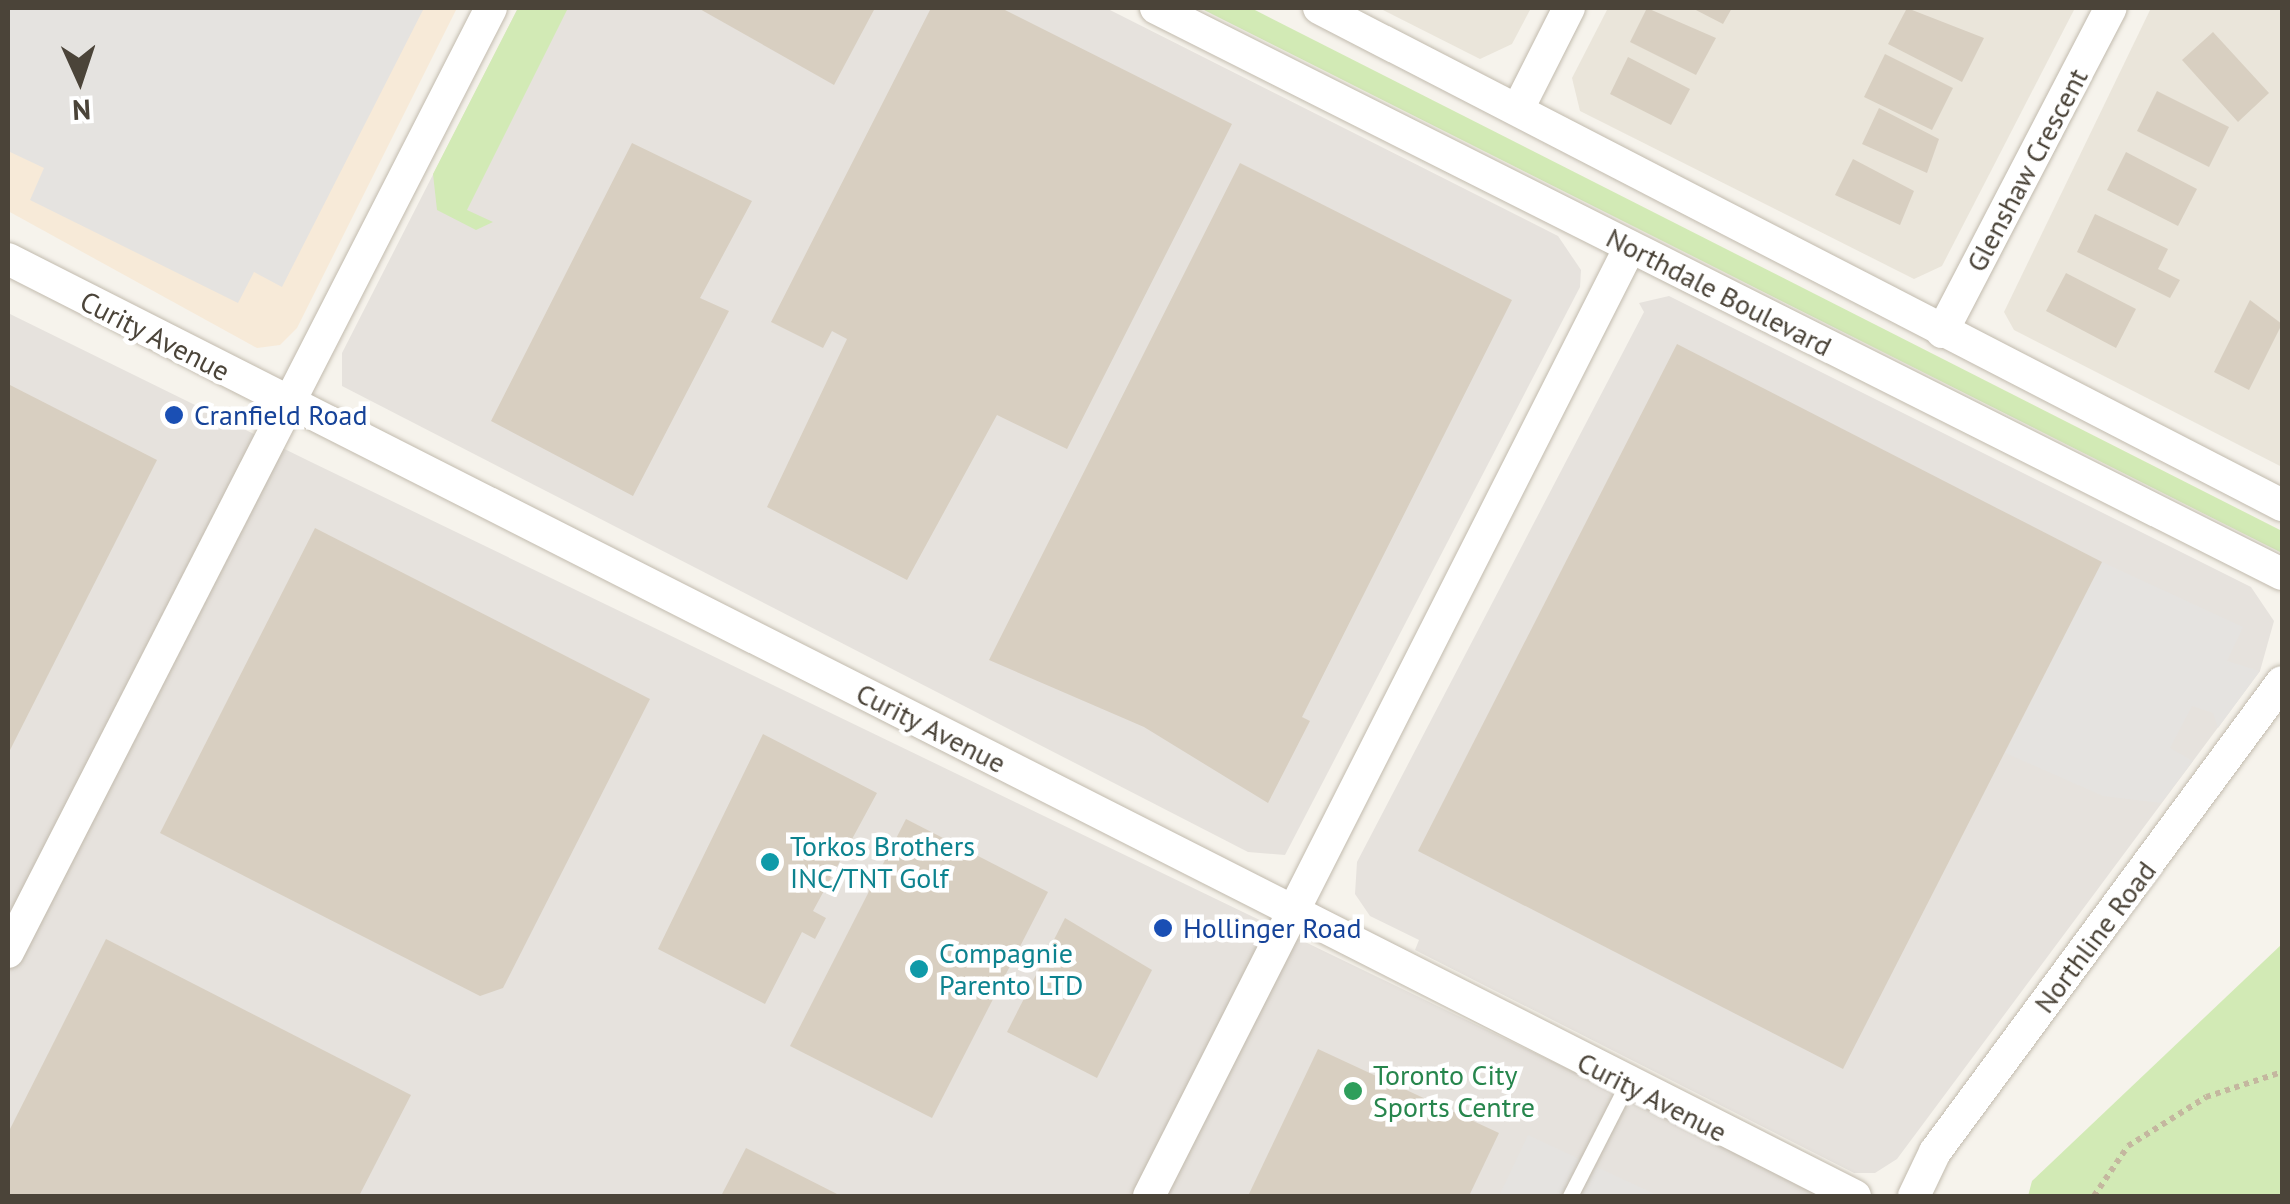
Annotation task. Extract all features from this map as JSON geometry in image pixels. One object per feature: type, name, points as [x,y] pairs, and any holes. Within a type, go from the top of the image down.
[{"type":"street","points":[[8,952],[491,8]]},
{"type":"street","name":"Northdale Boulevard","points":[[1156,8],[2282,574]]},
{"type":"street","points":[[1319,8],[2282,505]]},
{"type":"street","points":[[1518,109],[1569,8]]},
{"type":"street","name":"Glenshaw Crescent","points":[[1942,332],[2112,8]]},
{"type":"street","points":[[1150,1196],[1630,247]]},
{"type":"street","name":"Curity Avenue","points":[[8,259],[1627,1084],[1855,1196]]},
{"type":"street","name":"Northline Road","points":[[1914,1196],[1935,1152],[2282,682]]},
{"type":"lane","points":[[1570,1196],[1627,1084]]},
{"type":"path","points":[[2094,1196],[2128,1146],[2206,1097],[2282,1072]]},
{"type":"shaded area","points":[[8,8],[457,8],[297,328],[280,345],[257,348],[8,211]]},
{"type":"shaded area","points":[[8,8],[424,8],[282,287],[254,272],[238,303],[30,200],[44,168],[8,151]]},
{"type":"shaded area","points":[[518,8],[1106,8],[1558,236],[1581,270],[1580,287],[1285,855],[1248,852],[342,386],[342,353]]},
{"type":"shaded area","points":[[1379,8],[1531,8],[1512,44],[1480,59]]},
{"type":"shaded area","points":[[1608,8],[2075,8],[1942,266],[1914,279],[1580,111],[1572,78]]},
{"type":"shaded area","points":[[2151,8],[2282,8],[2282,467],[2014,330],[2004,312]]},
{"type":"shaded area","points":[[1669,296],[2251,587],[2274,621],[2260,671],[1897,1159],[1875,1173],[1854,1173],[1415,950],[1419,940],[1370,916],[1355,894],[1357,862],[1644,312],[1639,303]]},
{"type":"shaded area","points":[[8,313],[311,462],[1831,1196],[8,1196]]},
{"type":"shaded area","points":[[2102,562],[2243,627],[2227,661],[2260,671],[2218,728],[2213,713],[2192,706],[2170,748],[2193,761],[2161,803],[2103,796],[2005,753]]},
{"type":"shaded area","points":[[1528,1135],[1659,1196],[1499,1196]]},
{"type":"green space","points":[[518,8],[568,8],[467,210],[493,222],[476,230],[437,210],[433,174]]},
{"type":"green space","points":[[1200,8],[1251,8],[2282,531],[2282,553]]},
{"type":"green space","points":[[2282,944],[2282,1196],[2028,1196],[2032,1181]]},
{"type":"building","points":[[698,8],[875,8],[834,85]]},
{"type":"building","points":[[931,8],[1001,8],[1232,124],[1067,449],[997,415],[907,580],[767,507],[847,339],[832,331],[823,348],[771,322]]},
{"type":"building","points":[[1647,8],[1716,38],[1696,75],[1630,42]]},
{"type":"building","points":[[1692,8],[1732,8],[1723,24]]},
{"type":"building","points":[[1907,8],[1984,38],[1962,82],[1888,44]]},
{"type":"building","points":[[2213,32],[2269,93],[2238,122],[2182,60]]},
{"type":"building","points":[[1885,54],[1953,88],[1932,130],[1864,97]]},
{"type":"building","points":[[1628,57],[1690,89],[1671,125],[1610,94]]},
{"type":"building","points":[[2157,91],[2229,127],[2209,167],[2137,131]]},
{"type":"building","points":[[1879,108],[1939,139],[1927,173],[1862,144]]},
{"type":"building","points":[[632,143],[752,201],[700,298],[729,311],[633,496],[491,421]]},
{"type":"building","points":[[2126,152],[2197,189],[2178,226],[2107,190]]},
{"type":"building","points":[[1853,159],[1914,191],[1900,225],[1835,195]]},
{"type":"building","points":[[1240,163],[1512,300],[1302,717],[1310,721],[1268,803],[1144,727],[989,660]]},
{"type":"building","points":[[2095,214],[2168,249],[2158,269],[2180,280],[2170,298],[2077,252]]},
{"type":"building","points":[[2066,273],[2136,309],[2116,348],[2046,311]]},
{"type":"building","points":[[2250,300],[2282,324],[2249,390],[2214,372]]},
{"type":"building","points":[[1677,344],[2102,562],[1843,1069],[1418,851]]},
{"type":"building","points":[[8,384],[157,460],[8,754]]},
{"type":"building","points":[[315,528],[650,699],[503,988],[480,996],[160,833]]},
{"type":"building","name":"Torkos Brothers INC/TNT Golf","points":[[763,734],[877,793],[813,911],[826,918],[815,939],[802,932],[765,1004],[658,949]]},
{"type":"building","name":"Compagnie Parento LTD","points":[[906,819],[1048,892],[932,1118],[790,1046]]},
{"type":"building","points":[[1065,918],[1152,970],[1097,1078],[1007,1032]]},
{"type":"building","points":[[106,939],[411,1095],[359,1196],[8,1196],[8,1133]]},
{"type":"building","name":"Toronto City Sports Centre","points":[[1318,1049],[1499,1133],[1469,1196],[1248,1196]]},
{"type":"building","points":[[746,1148],[841,1196],[721,1196]]},
{"type":"place","name":"Cranfield Road","points":[[174,415]]},
{"type":"place","name":"Torkos Brothers INC/TNT Golf","points":[[770,862]]},
{"type":"place","name":"Hollinger Road","points":[[1163,928]]},
{"type":"place","name":"Compagnie Parento LTD","points":[[919,969]]},
{"type":"place","name":"Toronto City Sports Centre","points":[[1353,1091]]}]
